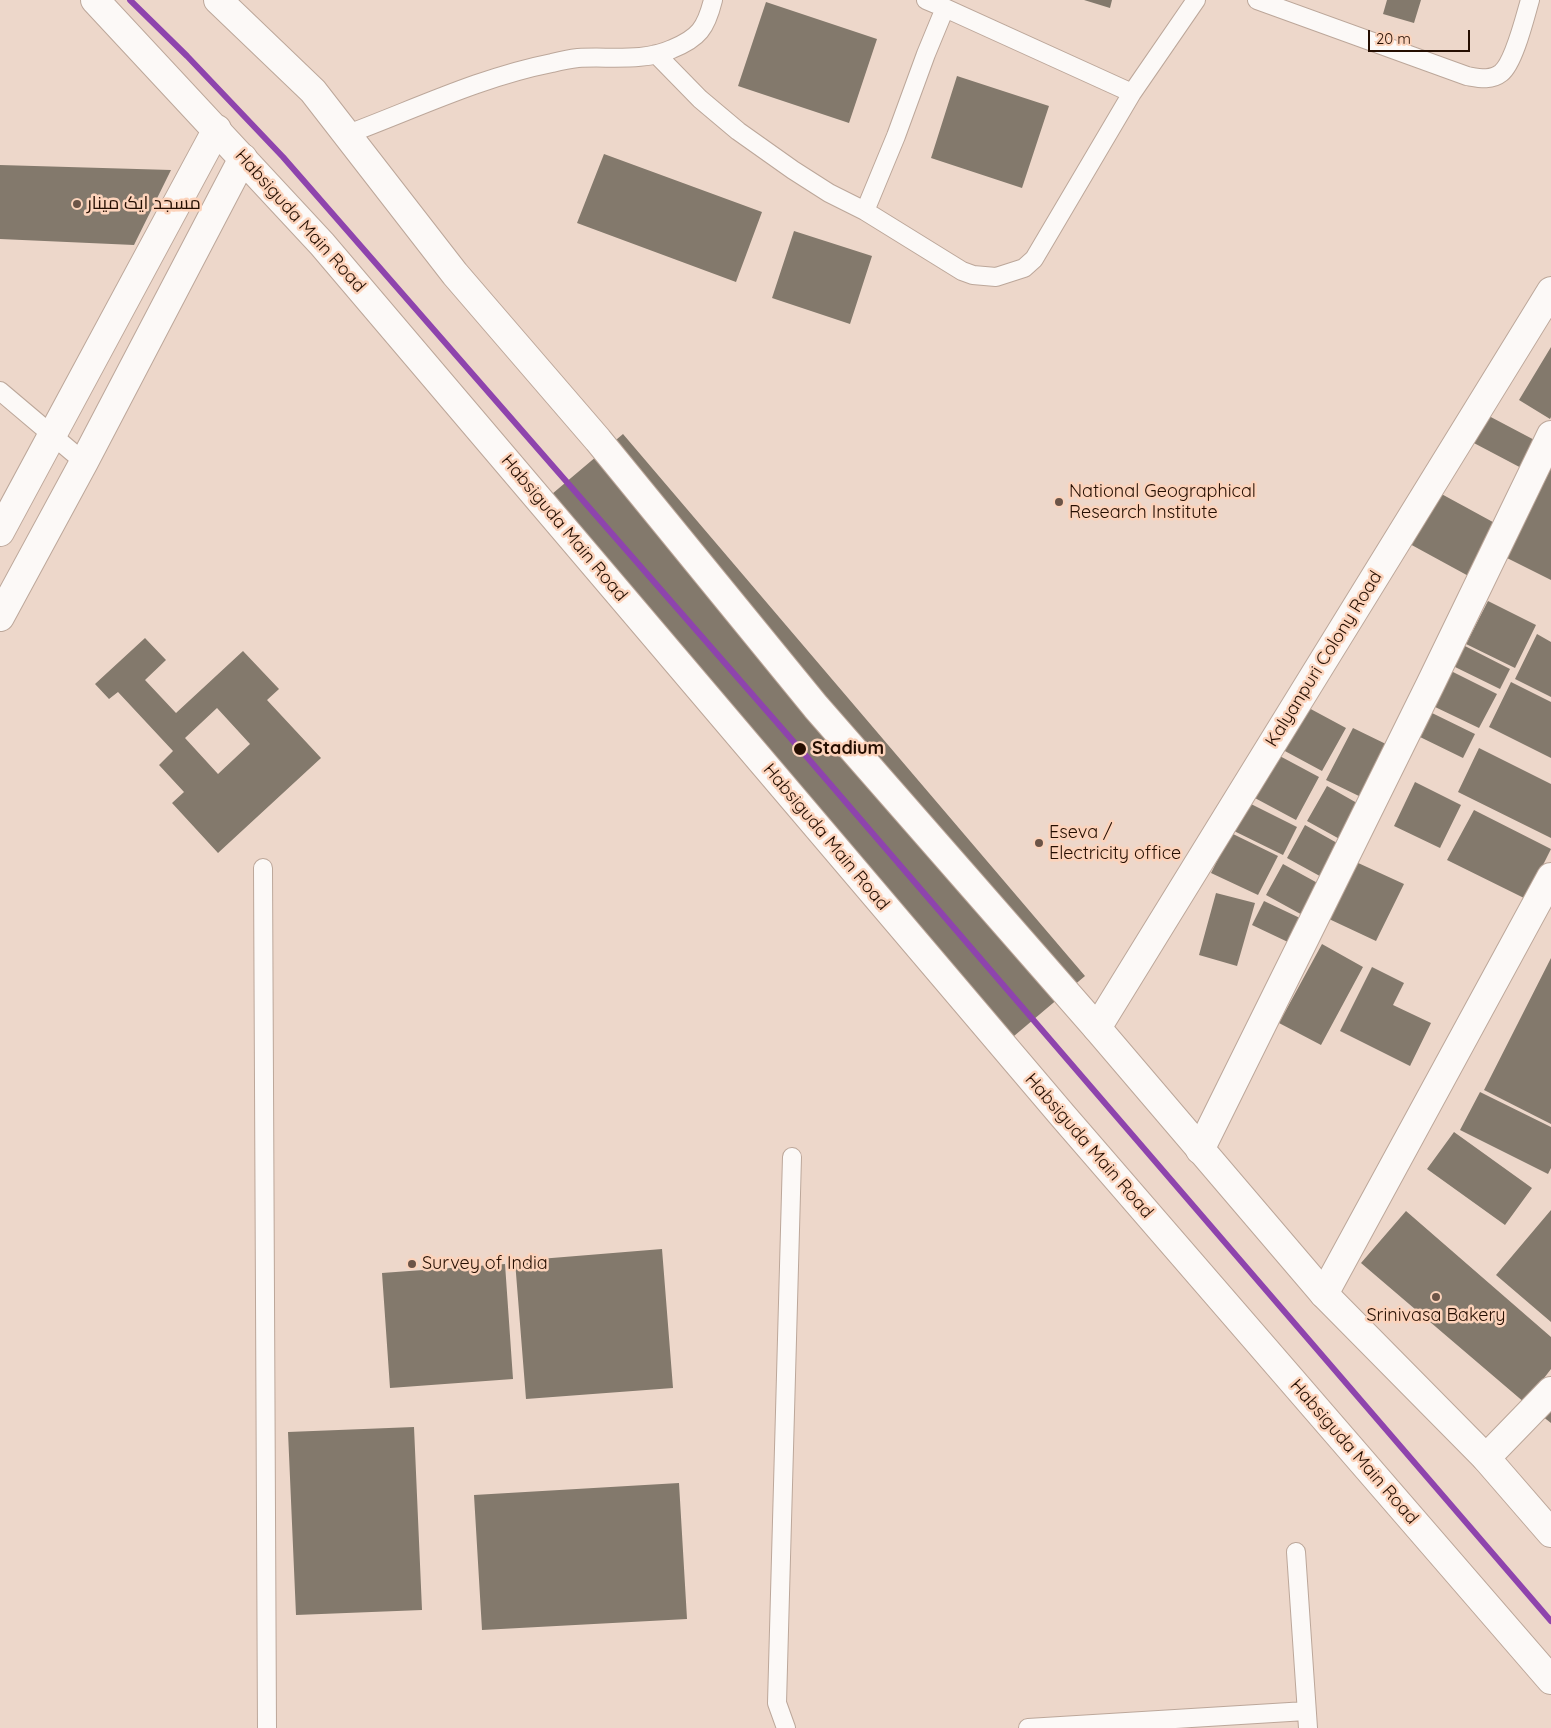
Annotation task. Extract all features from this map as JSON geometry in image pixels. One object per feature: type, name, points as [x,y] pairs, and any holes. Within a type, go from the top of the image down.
[{"type":"main road","name":"Habsiguda Main Road","points":[[95,0],[322,244],[1063,1116],[1551,1680]]},
{"type":"main road","points":[[218,0],[313,91],[455,274],[598,440],[816,707],[1096,1028],[1324,1294],[1486,1458],[1551,1534]]},
{"type":"main road","points":[[0,532],[51,434],[217,129]]},
{"type":"main road","points":[[0,616],[84,462],[243,158]]},
{"type":"main road","name":"Kalyanpuri Colony Road","points":[[1096,1028],[1551,291]]},
{"type":"main road","points":[[1200,1150],[1430,685],[1551,435]]},
{"type":"main road","points":[[1324,1294],[1551,877]]},
{"type":"main road","points":[[1486,1458],[1551,1391]]},
{"type":"lane","points":[[348,134],[497,77],[550,63],[576,58],[656,54],[671,50],[698,33],[708,20],[713,0]]},
{"type":"lane","points":[[926,0],[1132,93]]},
{"type":"lane","points":[[656,54],[700,100],[793,170],[829,193],[865,211],[962,271],[985,277],[996,277],[1024,268],[1034,259],[1132,93],[1196,0]]},
{"type":"lane","points":[[1257,0],[1467,76],[1480,78],[1495,76],[1507,67],[1530,0]]},
{"type":"lane","points":[[865,211],[945,8]]},
{"type":"lane","points":[[0,391],[84,462]]},
{"type":"lane","points":[[264,868],[267,1728]]},
{"type":"lane","points":[[786,1728],[777,1703],[792,1157]]},
{"type":"lane","points":[[1028,1728],[1307,1719],[1296,1552]]},
{"type":"building","points":[[1084,0],[1112,0],[1110,8]]},
{"type":"building","points":[[1387,0],[1421,0],[1414,23],[1383,14]]},
{"type":"building","points":[[766,2],[877,39],[849,123],[738,86]]},
{"type":"building","points":[[957,76],[1049,106],[1022,188],[931,158]]},
{"type":"building","points":[[604,154],[762,212],[736,282],[577,223]]},
{"type":"building","name":"مسجد ایک مینار","points":[[0,165],[171,170],[134,245],[0,239]]},
{"type":"building","points":[[794,231],[872,256],[850,324],[772,298]]},
{"type":"building","points":[[1551,347],[1551,417],[1550,419],[1519,400]]},
{"type":"building","points":[[1487,415],[1542,444],[1527,471],[1472,442]]},
{"type":"building","points":[[623,434],[1085,976],[1001,1047],[539,505]]},
{"type":"building","points":[[1551,460],[1551,580],[1503,556]]},
{"type":"building","points":[[1436,491],[1502,527],[1474,579],[1408,543]]},
{"type":"building","points":[[1488,601],[1536,625],[1515,668],[1466,644]]},
{"type":"building","points":[[1537,634],[1551,642],[1551,697],[1515,679]]},
{"type":"building","points":[[145,638],[166,660],[145,680],[176,713],[243,651],[279,689],[267,700],[321,758],[218,853],[172,803],[184,792],[159,765],[173,751],[118,692],[109,699],[95,684]],"holes":[[[217,708],[250,744],[218,774],[185,738]]]},
{"type":"building","points":[[1463,645],[1510,669],[1500,689],[1453,666]]},
{"type":"building","points":[[1451,671],[1497,694],[1479,728],[1433,706]]},
{"type":"building","points":[[1511,682],[1551,702],[1551,758],[1489,727]]},
{"type":"building","points":[[1307,707],[1346,728],[1322,771],[1283,750]]},
{"type":"building","points":[[1432,713],[1475,734],[1463,758],[1420,737]]},
{"type":"building","points":[[1353,728],[1390,746],[1363,798],[1326,780]]},
{"type":"building","points":[[1479,748],[1551,784],[1551,838],[1458,792]]},
{"type":"building","points":[[1276,754],[1319,777],[1296,820],[1253,797]]},
{"type":"building","points":[[1415,782],[1461,805],[1440,848],[1394,826]]},
{"type":"building","points":[[1327,786],[1364,807],[1345,842],[1307,821]]},
{"type":"building","points":[[1247,802],[1297,827],[1283,855],[1232,830]]},
{"type":"building","points":[[1474,810],[1551,849],[1526,899],[1447,860]]},
{"type":"building","points":[[1305,825],[1346,848],[1327,880],[1287,858]]},
{"type":"building","points":[[1231,833],[1278,856],[1258,895],[1211,873]]},
{"type":"building","points":[[1356,862],[1404,884],[1376,941],[1329,919]]},
{"type":"building","points":[[1283,864],[1323,886],[1306,917],[1266,895]]},
{"type":"building","points":[[1216,893],[1255,903],[1237,966],[1199,955]]},
{"type":"building","points":[[1264,901],[1302,919],[1290,943],[1252,925]]},
{"type":"building","points":[[1322,944],[1363,967],[1321,1045],[1279,1023]]},
{"type":"building","points":[[1551,958],[1551,1124],[1484,1090]]},
{"type":"building","points":[[1372,967],[1404,983],[1393,1005],[1431,1023],[1410,1066],[1340,1031]]},
{"type":"building","points":[[1480,1092],[1551,1127],[1551,1168],[1548,1174],[1460,1130]]},
{"type":"building","points":[[1454,1132],[1532,1188],[1505,1225],[1427,1169]]},
{"type":"building","points":[[1551,1210],[1551,1322],[1496,1275]]},
{"type":"building","points":[[1406,1211],[1551,1337],[1551,1369],[1525,1403],[1361,1263]]},
{"type":"building","points":[[662,1249],[673,1388],[526,1399],[515,1261]]},
{"type":"building","points":[[505,1264],[513,1379],[390,1388],[382,1273]]},
{"type":"building","points":[[1551,1406],[1551,1423],[1542,1416]]},
{"type":"building","points":[[414,1427],[422,1610],[296,1615],[288,1432]]},
{"type":"building","points":[[679,1483],[687,1619],[482,1630],[474,1495]]},
{"type":"transit line","points":[[130,0],[187,56],[283,157],[800,749],[1551,1621]]},
{"type":"place","name":"مسجد ایک مینار","points":[[77,204]]},
{"type":"place","name":"National Geographical Research Institute","points":[[1059,502]]},
{"type":"place","name":"Stadium","points":[[800,749]]},
{"type":"place","name":"Eseva / Electricity office","points":[[1039,843]]},
{"type":"place","name":"Survey of India","points":[[412,1264]]},
{"type":"place","name":"Srinivasa Bakery","points":[[1436,1297]]}]
